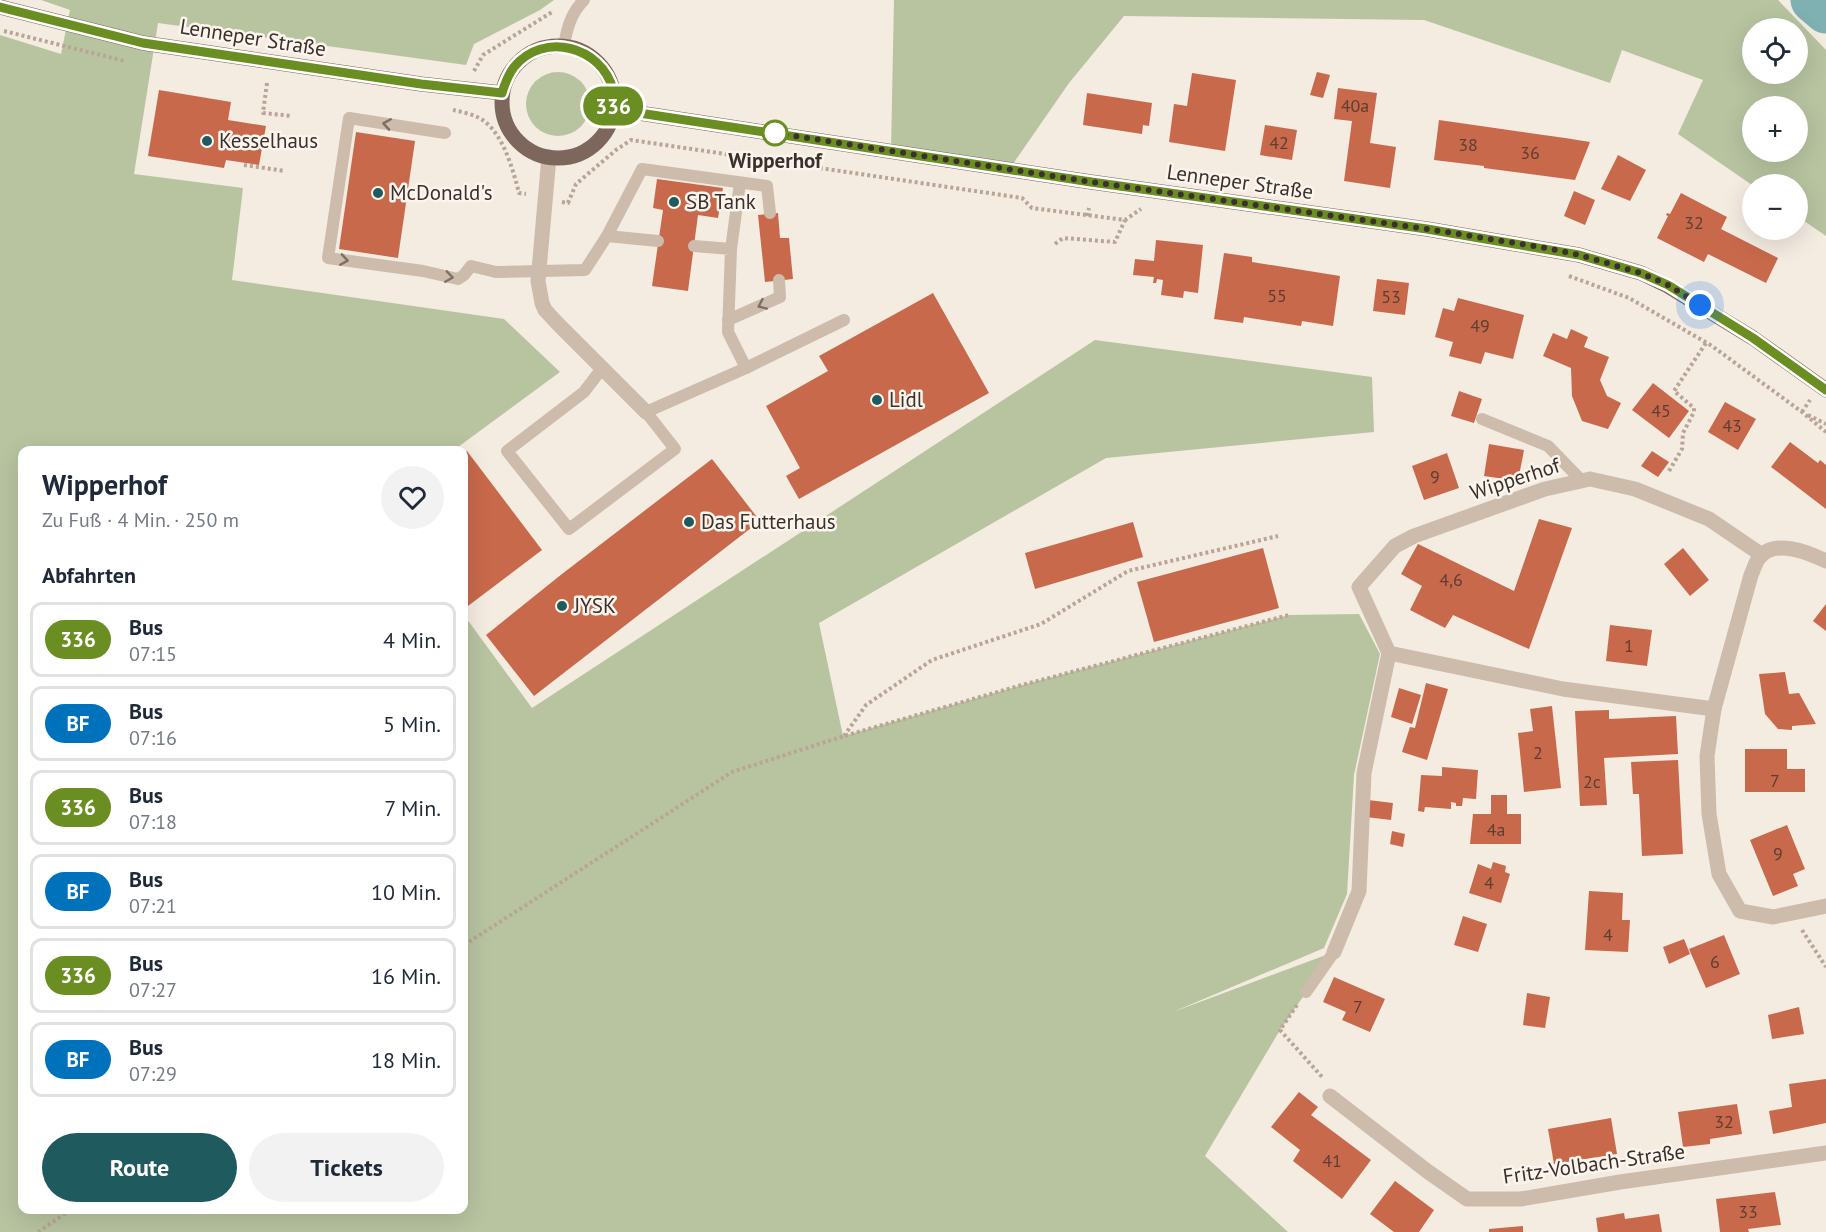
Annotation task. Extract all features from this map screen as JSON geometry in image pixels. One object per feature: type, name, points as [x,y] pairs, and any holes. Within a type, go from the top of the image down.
[{"type":"main road","name":"Lenneper Straße","points":[[0,7],[143,43],[502,93]]},
{"type":"main road","points":[[564,46],[581,51],[596,61],[607,75],[613,92],[613,109],[608,126],[598,141],[584,151],[567,157],[549,157],[532,152],[518,141],[508,127],[502,111],[502,93],[510,73],[524,57],[543,48],[564,46]]},
{"type":"main road","name":"Lenneper Straße","points":[[613,109],[1091,182],[1427,229],[1579,255],[1641,273],[1668,285],[1753,338],[1826,390]]},
{"type":"street","points":[[549,157],[538,272],[545,310],[646,412]]},
{"type":"street","name":"Wipperhof","points":[[1389,653],[1359,587],[1395,546],[1414,536],[1545,489],[1590,479],[1635,489],[1709,519],[1762,555]]},
{"type":"street","points":[[1826,561],[1806,552],[1791,549],[1778,549],[1762,555],[1751,575],[1714,709],[1707,756],[1709,814],[1719,874],[1740,912],[1773,917],[1826,906]]},
{"type":"street","points":[[1334,952],[1359,891],[1364,773],[1389,653],[1563,689],[1714,709]]},
{"type":"street","name":"Fritz-Volbach-Straße","points":[[1330,1096],[1467,1199],[1521,1199],[1620,1182],[1826,1153]]},
{"type":"lane","points":[[564,46],[566,30],[574,10],[584,0]]},
{"type":"lane","points":[[445,133],[349,118],[328,258],[423,270],[458,279],[471,266],[496,272],[585,270],[607,236],[642,169],[768,186],[770,213]]},
{"type":"lane","points":[[740,183],[731,249],[728,332],[746,368]]},
{"type":"lane","points":[[607,236],[658,241]]},
{"type":"lane","points":[[694,246],[731,249]]},
{"type":"lane","points":[[728,320],[780,297],[779,280]]},
{"type":"lane","points":[[603,367],[584,392],[507,451],[569,529],[675,449],[646,412],[746,368],[844,320]]},
{"type":"lane","points":[[1482,419],[1548,446],[1582,481]]},
{"type":"lane","points":[[1306,992],[1334,952]]},
{"type":"path","points":[[519,193],[512,163],[496,135],[484,121],[467,113],[469,90],[475,67],[483,56],[547,17]]},
{"type":"path","points":[[0,30],[130,62]]},
{"type":"path","points":[[267,83],[262,112],[292,116]]},
{"type":"path","points":[[568,203],[576,184],[631,140],[1022,198],[1032,208],[1125,220]]},
{"type":"path","points":[[244,165],[285,171]]},
{"type":"path","points":[[1087,216],[1089,208]]},
{"type":"path","points":[[1055,244],[1063,238],[1115,242],[1125,220],[1140,209],[1151,211]]},
{"type":"path","points":[[1567,274],[1629,298],[1706,343],[1826,432]]},
{"type":"path","points":[[1669,471],[1682,449],[1683,433],[1694,412],[1694,408],[1674,391],[1706,343]]},
{"type":"path","points":[[1802,412],[1826,424]]},
{"type":"path","points":[[844,736],[866,705],[932,660],[1041,624],[1128,571],[1278,536]]},
{"type":"path","points":[[468,942],[732,772],[844,736],[1022,685],[1289,615]]},
{"type":"path","points":[[1794,914],[1814,951],[1826,967]]},
{"type":"path","points":[[1306,992],[1280,1030],[1323,1079],[1330,1096]]},
{"type":"path","points":[[38,1232],[65,1214]]},
{"type":"green space","points":[[41,0],[554,0],[540,10],[474,44],[466,65],[158,23],[134,174],[243,188],[232,280],[504,319],[560,372],[459,446],[18,446],[18,1214],[468,1214],[468,620],[532,708],[1095,340],[1372,377],[1374,432],[1106,458],[819,623],[843,736],[1022,685],[1289,615],[1359,614],[1380,654],[1354,775],[1347,894],[1324,948],[1173,1012],[1334,952],[1280,1030],[1205,1156],[1288,1232],[0,1232],[0,35],[61,54],[70,10]]},
{"type":"green space","points":[[894,0],[1778,0],[1795,18],[1742,18],[1742,84],[1808,84],[1808,31],[1826,50],[1826,236],[1808,224],[1808,174],[1742,174],[1742,178],[1678,134],[1703,80],[1622,50],[1610,83],[1424,20],[1124,16],[1069,83],[1008,171],[891,150]]},
{"type":"green space","points":[[552,72],[564,72],[581,81],[588,92],[590,104],[588,116],[581,127],[564,136],[552,136],[540,131],[531,122],[526,110],[526,98],[531,86],[540,77]]},
{"type":"building","points":[[1317,72],[1330,75],[1323,98],[1310,95]]},
{"type":"building","points":[[1192,73],[1236,80],[1225,151],[1169,142],[1174,104],[1187,106]]},
{"type":"building","points":[[1338,88],[1377,93],[1370,143],[1396,147],[1390,188],[1344,181],[1352,121],[1334,119]]},
{"type":"building","name":"Kesselhaus","points":[[159,90],[231,102],[228,120],[266,126],[259,165],[226,160],[224,168],[148,156]]},
{"type":"building","points":[[1087,93],[1152,103],[1149,126],[1143,125],[1142,134],[1083,125]]},
{"type":"building","points":[[1439,120],[1590,142],[1575,180],[1484,168],[1484,166],[1434,160]]},
{"type":"building","points":[[1265,125],[1297,130],[1292,160],[1260,155]]},
{"type":"building","points":[[356,132],[415,141],[398,258],[339,249]]},
{"type":"building","points":[[1618,155],[1646,170],[1630,201],[1601,189]]},
{"type":"building","points":[[657,179],[723,188],[718,218],[698,215],[688,291],[652,286],[663,210],[653,208]]},
{"type":"building","points":[[1574,191],[1595,200],[1585,225],[1564,216]]},
{"type":"building","points":[[1681,193],[1727,217],[1721,229],[1778,258],[1766,283],[1708,254],[1704,262],[1657,238],[1668,216],[1667,213],[1670,214]]},
{"type":"building","points":[[778,213],[780,238],[789,238],[793,279],[765,282],[758,215]]},
{"type":"building","points":[[1156,240],[1203,245],[1198,293],[1184,291],[1183,298],[1161,295],[1163,280],[1157,279],[1156,283],[1153,283],[1154,277],[1133,275],[1135,259],[1154,261]]},
{"type":"building","points":[[1224,253],[1252,257],[1252,262],[1340,276],[1333,326],[1302,321],[1301,326],[1244,317],[1243,323],[1214,319]]},
{"type":"building","points":[[1377,279],[1409,283],[1405,315],[1373,311]]},
{"type":"building","name":"Lidl","points":[[933,293],[989,393],[799,499],[786,476],[800,468],[766,406],[828,371],[819,356]]},
{"type":"building","points":[[1458,298],[1524,315],[1513,359],[1485,352],[1481,364],[1449,356],[1453,342],[1435,337],[1443,308],[1454,311]]},
{"type":"building","points":[[1571,329],[1588,337],[1584,347],[1609,357],[1600,380],[1607,396],[1621,403],[1608,429],[1582,421],[1572,396],[1571,368],[1543,356],[1553,333],[1567,339]]},
{"type":"building","points":[[1653,383],[1689,411],[1669,438],[1632,410]]},
{"type":"building","points":[[1459,391],[1482,399],[1474,423],[1451,416]]},
{"type":"building","points":[[1725,402],[1756,419],[1738,450],[1708,432]]},
{"type":"building","points":[[1790,442],[1818,463],[1820,460],[1826,465],[1826,509],[1771,467]]},
{"type":"building","points":[[1489,444],[1524,450],[1518,481],[1484,476]]},
{"type":"building","points":[[1652,451],[1669,462],[1658,477],[1641,466]]},
{"type":"building","points":[[468,452],[542,550],[468,606]]},
{"type":"building","points":[[1447,453],[1459,488],[1424,500],[1412,466]]},
{"type":"building","points":[[712,459],[760,521],[534,696],[486,635]]},
{"type":"building","points":[[1539,519],[1572,528],[1529,649],[1453,615],[1445,628],[1410,610],[1422,586],[1401,574],[1418,544],[1514,591]]},
{"type":"building","points":[[1133,522],[1143,557],[1035,589],[1025,553]]},
{"type":"building","points":[[1263,548],[1279,608],[1154,642],[1137,582]]},
{"type":"building","points":[[1683,548],[1709,580],[1690,596],[1664,564]]},
{"type":"building","points":[[1826,604],[1826,631],[1813,621]]},
{"type":"building","points":[[1610,625],[1652,630],[1647,666],[1606,661]]},
{"type":"building","points":[[1785,672],[1789,694],[1799,693],[1816,724],[1792,726],[1792,730],[1778,729],[1765,714],[1759,674]]},
{"type":"building","points":[[1426,683],[1448,689],[1427,760],[1402,752],[1410,727],[1415,728]]},
{"type":"building","points":[[1399,688],[1421,695],[1412,724],[1391,717]]},
{"type":"building","points":[[1552,706],[1561,788],[1524,792],[1518,733],[1533,731],[1530,709]]},
{"type":"building","points":[[1609,710],[1609,719],[1676,716],[1678,754],[1604,758],[1607,805],[1580,806],[1575,711]]},
{"type":"building","points":[[1745,749],[1787,749],[1787,769],[1805,769],[1805,792],[1745,792]]},
{"type":"building","points":[[1678,760],[1683,854],[1642,856],[1639,794],[1633,794],[1631,762]]},
{"type":"building","points":[[1442,767],[1478,770],[1476,799],[1463,798],[1462,806],[1456,806],[1456,803],[1451,802],[1451,809],[1425,807],[1424,812],[1418,811],[1421,775],[1442,776]]},
{"type":"building","points":[[1491,795],[1507,795],[1507,814],[1521,814],[1521,844],[1470,844],[1473,814],[1491,814]]},
{"type":"building","points":[[1368,800],[1393,803],[1391,820],[1366,817]]},
{"type":"building","points":[[1787,825],[1805,869],[1793,874],[1798,886],[1773,896],[1750,840]]},
{"type":"building","points":[[1392,831],[1405,834],[1403,847],[1390,844]]},
{"type":"building","points":[[1493,862],[1506,866],[1505,872],[1510,874],[1501,903],[1469,893],[1478,864],[1491,869]]},
{"type":"building","points":[[1589,891],[1623,893],[1622,920],[1630,920],[1628,952],[1585,950]]},
{"type":"building","points":[[1463,916],[1487,924],[1478,952],[1454,945]]},
{"type":"building","points":[[1724,935],[1740,974],[1706,988],[1689,949]]},
{"type":"building","points":[[1684,939],[1690,954],[1669,964],[1663,947]]},
{"type":"building","points":[[1334,977],[1385,999],[1370,1032],[1342,1020],[1346,1012],[1323,1002]]},
{"type":"building","points":[[1527,993],[1550,997],[1545,1028],[1523,1025]]},
{"type":"building","points":[[1799,1007],[1804,1034],[1772,1039],[1768,1015]]},
{"type":"building","points":[[1826,1079],[1826,1123],[1773,1134],[1769,1111],[1792,1107],[1789,1084]]},
{"type":"building","points":[[1299,1092],[1318,1107],[1311,1115],[1371,1160],[1342,1199],[1293,1161],[1300,1150],[1271,1127]]},
{"type":"building","points":[[1737,1104],[1742,1134],[1710,1139],[1710,1144],[1683,1147],[1678,1112]]},
{"type":"building","points":[[1611,1118],[1617,1154],[1554,1164],[1548,1129]]},
{"type":"building","points":[[1395,1181],[1434,1210],[1419,1232],[1394,1232],[1370,1214]]},
{"type":"building","points":[[1775,1192],[1781,1225],[1748,1229],[1749,1232],[1720,1232],[1716,1199]]},
{"type":"building","points":[[1624,1213],[1625,1219],[1659,1214],[1662,1232],[1598,1232],[1596,1218]]},
{"type":"building","points":[[1523,1226],[1523,1232],[1489,1232],[1489,1229]]},
{"type":"waterway","points":[[1813,0],[1826,11]]},
{"type":"bus line","name":"336","points":[[0,7],[143,43],[421,84],[502,93],[506,79],[524,57],[550,46],[564,46],[581,51],[596,61],[607,75],[613,92],[613,109],[1546,248],[1616,265],[1668,285],[1753,338],[1826,390]]},
{"type":"place","name":"Wipperhof","points":[[775,133]]},
{"type":"place","name":"Kesselhaus","points":[[207,141]]},
{"type":"place","name":"McDonald's","points":[[378,193]]},
{"type":"place","name":"SB Tank","points":[[674,202]]},
{"type":"place","name":"Lidl","points":[[877,400]]},
{"type":"place","name":"Das Futterhaus","points":[[689,522]]},
{"type":"place","name":"JYSK","points":[[562,606]]},
{"type":"route","points":[[775,133],[1091,182],[1546,248],[1641,273],[1668,285],[1700,305]]}]
